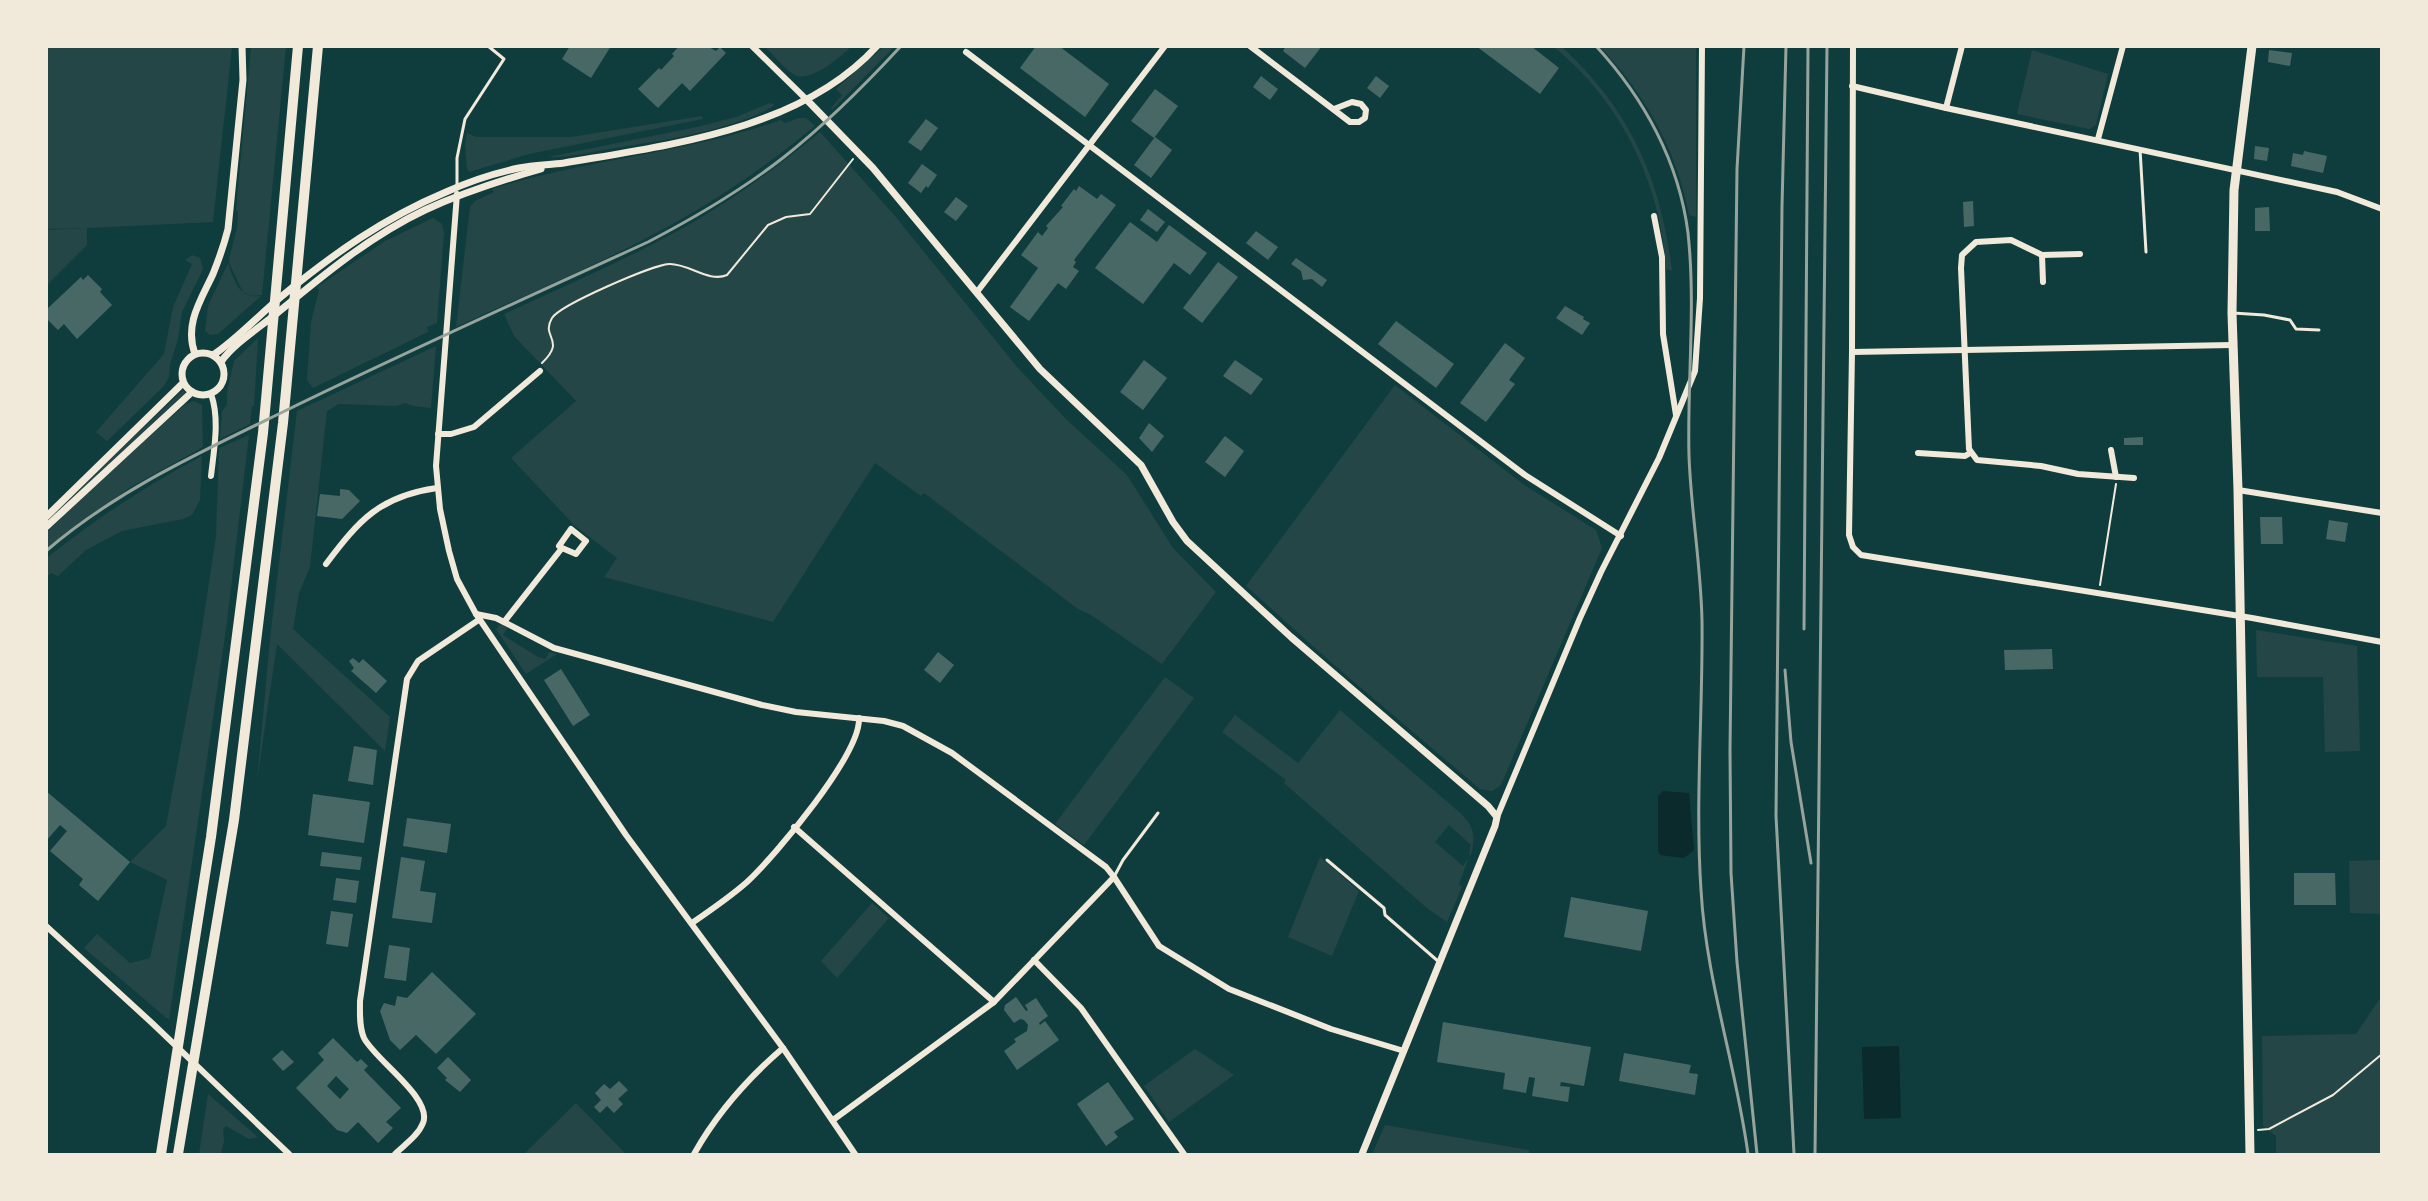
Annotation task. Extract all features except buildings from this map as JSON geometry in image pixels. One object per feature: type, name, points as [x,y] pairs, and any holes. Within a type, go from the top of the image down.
[{"type":"highway","points":[[160,1155],[211,837],[263,433],[298,46]]},
{"type":"highway","points":[[178,1155],[234,820],[283,423],[318,46]]},
{"type":"main road","points":[[2250,1155],[2238,490],[2232,313],[2234,190],[2252,46]]},
{"type":"street","points":[[195,354],[191,339],[192,323],[198,303],[223,250],[228,230],[243,80],[242,46]]},
{"type":"street","points":[[752,46],[860,153],[1040,369],[1141,465],[1173,522],[1193,547],[1291,637],[1488,806],[1497,818]]},
{"type":"street","points":[[221,363],[249,336],[357,250],[424,210],[510,177],[561,163],[734,129],[807,100],[836,81],[877,46]]},
{"type":"street","points":[[977,292],[1165,46]]},
{"type":"street","points":[[1250,46],[1350,122],[1359,122],[1365,118],[1366,110],[1361,104],[1352,102],[1334,109]]},
{"type":"street","points":[[1362,1155],[1580,618],[1659,458],[1695,371],[1700,298],[1702,46]]},
{"type":"street","points":[[1852,46],[1852,352],[1849,535],[1853,547],[1861,555],[2239,616],[2382,642]]},
{"type":"street","points":[[1946,108],[1962,46]]},
{"type":"street","points":[[2098,140],[2123,46]]},
{"type":"street","points":[[966,52],[1525,475],[1621,536]]},
{"type":"street","points":[[1852,86],[2337,192],[2382,209]]},
{"type":"street","points":[[213,355],[322,263],[360,236],[401,212],[458,187],[519,168],[561,163]]},
{"type":"street","points":[[458,187],[435,466],[437,488],[457,579],[478,617],[613,816],[783,1048],[855,1155]]},
{"type":"street","points":[[1654,216],[1662,257],[1663,334],[1676,416]]},
{"type":"street","points":[[2080,254],[2042,255],[2012,240],[1976,242],[1962,255],[1968,449],[1977,460],[2041,466],[2078,474],[2134,478]]},
{"type":"street","points":[[2042,255],[2043,282]]},
{"type":"street","points":[[1852,352],[2232,345]]},
{"type":"street","points":[[204,352],[213,355],[221,363],[224,372],[223,383],[211,394],[201,395],[192,392],[183,383],[181,373],[184,363],[195,354],[204,352]]},
{"type":"street","points":[[438,434],[451,434],[474,428],[540,371]]},
{"type":"street","points":[[46,517],[183,383]]},
{"type":"street","points":[[46,527],[192,392]]},
{"type":"street","points":[[211,394],[215,410],[211,476]]},
{"type":"street","points":[[2111,450],[2116,477]]},
{"type":"street","points":[[1918,453],[1965,456],[1970,453]]},
{"type":"street","points":[[326,564],[359,523],[383,504],[406,494],[437,488]]},
{"type":"street","points":[[2238,490],[2382,513]]},
{"type":"street","points":[[504,622],[562,549]]},
{"type":"street","points":[[395,1155],[423,1123],[422,1107],[364,1037],[360,1018],[360,1001],[407,679],[418,661],[483,614],[504,622],[544,645],[781,710],[884,721],[903,726],[938,744],[1106,867],[1157,945],[1229,988],[1331,1029],[1404,1051]]},
{"type":"street","points":[[692,923],[747,881],[826,788],[840,767],[856,732],[859,718]]},
{"type":"street","points":[[794,826],[993,1002]]},
{"type":"street","points":[[833,1120],[993,1002],[1114,877]]},
{"type":"street","points":[[46,926],[152,1023],[288,1155]]},
{"type":"street","points":[[1034,960],[1081,1008],[1184,1155]]},
{"type":"street","points":[[694,1155],[717,1116],[730,1100],[783,1048]]},
{"type":"lane","points":[[458,187],[457,158],[465,119],[504,59],[488,46]]},
{"type":"lane","points":[[2140,149],[2146,252]]},
{"type":"lane","points":[[2232,313],[2264,315],[2290,320],[2296,329],[2319,330]]},
{"type":"lane","points":[[1114,877],[1123,860],[1158,813]]},
{"type":"lane","points":[[1327,860],[1384,908],[1385,915],[1439,962]]},
{"type":"path","points":[[540,371],[541,364],[554,351],[548,328],[558,312],[606,288],[662,265],[681,265],[715,276],[727,275],[768,225],[786,217],[810,214],[846,167],[860,153]]},
{"type":"path","points":[[2099,594],[2116,477]]},
{"type":"path","points":[[2249,1131],[2268,1129],[2326,1099],[2382,1054]]},
{"type":"shaded area","points":[[47,46],[232,47],[213,222],[87,228],[87,245],[47,285],[47,230],[86,228],[47,229]]},
{"type":"shaded area","points":[[251,47],[286,47],[262,295],[252,296],[243,292],[229,259],[237,228],[238,212],[236,210]]},
{"type":"shaded area","points":[[765,47],[851,47],[816,73],[800,76],[789,71]]},
{"type":"shaded area","points":[[883,47],[894,47],[832,110],[831,108],[842,95],[836,89]]},
{"type":"shaded area","points":[[1554,47],[1562,47],[1586,71],[1624,121],[1650,176],[1660,206],[1672,271],[1666,269],[1663,237],[1656,206],[1633,146],[1618,119],[1599,93]]},
{"type":"shaded area","points":[[1600,47],[1696,47],[1696,217],[1689,215],[1676,168],[1657,124],[1631,84]]},
{"type":"shaded area","points":[[2032,50],[2108,74],[2096,125],[2089,129],[2017,114]]},
{"type":"shaded area","points":[[770,103],[775,105],[758,114],[716,129],[583,154],[548,157],[697,127],[736,117]]},
{"type":"shaded area","points":[[702,116],[703,119],[529,154],[469,172],[467,169],[465,144],[467,133],[476,137],[571,137]]},
{"type":"shaded area","points":[[806,118],[815,126],[757,171],[711,201],[608,258],[456,327],[470,207],[475,201],[494,192],[492,189],[564,170],[674,148],[781,120],[785,123]]},
{"type":"shaded area","points":[[820,132],[895,216],[1017,367],[1066,419],[1127,475],[1173,548],[1216,592],[1162,664],[1091,615],[1078,609],[924,493],[921,496],[875,463],[773,622],[604,577],[617,558],[575,526],[511,458],[576,401],[514,336],[504,314],[626,258],[697,220],[791,156]]},
{"type":"shaded area","points":[[433,218],[442,224],[444,233],[437,323],[427,327],[428,332],[313,388],[307,380],[311,322],[319,290],[317,287],[385,241]]},
{"type":"shaded area","points":[[192,255],[200,258],[203,269],[182,312],[169,377],[164,386],[107,441],[96,432],[164,354],[173,307],[192,264],[185,260]]},
{"type":"shaded area","points":[[228,263],[235,282],[242,292],[247,295],[261,296],[218,334],[210,335],[205,331],[208,306]]},
{"type":"shaded area","points":[[258,338],[254,406],[252,406],[250,424],[220,439],[222,411],[227,405],[227,392],[234,361]]},
{"type":"shaded area","points":[[436,346],[431,408],[405,403],[397,406],[339,404],[327,411],[310,567],[299,593],[293,629],[390,717],[385,751],[277,644],[257,781],[270,639],[297,411]]},
{"type":"shaded area","points":[[1395,385],[1523,484],[1596,530],[1602,548],[1501,785],[1492,791],[1480,789],[1333,664],[1246,586]]},
{"type":"shaded area","points":[[183,390],[185,393],[47,524],[47,519]]},
{"type":"shaded area","points":[[194,401],[202,405],[203,447],[129,488],[47,548],[47,532],[128,454],[186,404]]},
{"type":"shaded area","points":[[249,435],[227,622],[169,1020],[84,948],[97,934],[130,963],[150,958],[167,880],[130,862],[166,826],[200,642],[216,536],[219,448]]},
{"type":"shaded area","points":[[202,456],[200,500],[192,515],[183,519],[122,531],[86,550],[58,576],[51,573],[47,577],[47,558],[53,553],[125,501]]},
{"type":"shaded area","points":[[501,624],[507,628],[503,635],[538,657],[546,659],[549,652],[557,654],[526,674],[496,629]]},
{"type":"shaded area","points":[[2256,630],[2357,646],[2360,751],[2325,752],[2323,677],[2257,677]]},
{"type":"shaded area","points":[[1165,677],[1194,698],[1084,845],[1055,824]]},
{"type":"shaded area","points":[[1340,710],[1458,811],[1470,826],[1473,836],[1471,855],[1469,854],[1471,845],[1449,825],[1435,842],[1463,866],[1468,860],[1459,884],[1462,887],[1447,922],[1428,909],[1284,783],[1286,780],[1222,732],[1235,715],[1298,763]]},
{"type":"shaded area","points":[[1663,791],[1689,793],[1694,850],[1684,858],[1660,855],[1658,850],[1658,796]]},
{"type":"shaded area","points":[[1320,857],[1359,891],[1332,956],[1288,937]]},
{"type":"shaded area","points":[[2381,860],[2381,914],[2350,913],[2349,861]]},
{"type":"shaded area","points":[[872,903],[889,918],[837,978],[821,961]]},
{"type":"shaded area","points":[[2381,997],[2381,1154],[2276,1154],[2276,1136],[2263,1126],[2262,1036],[2356,1034]]},
{"type":"shaded area","points":[[1899,1046],[1901,1118],[1864,1119],[1862,1047]]},
{"type":"shaded area","points":[[1195,1049],[1234,1075],[1169,1122],[1144,1086]]},
{"type":"shaded area","points":[[208,1094],[258,1137],[249,1139],[226,1126],[223,1129],[224,1141],[221,1154],[199,1154]]},
{"type":"shaded area","points":[[576,1103],[626,1154],[524,1154]]},
{"type":"shaded area","points":[[1385,1125],[1529,1150],[1529,1154],[1372,1154]]},
{"type":"railway","points":[[46,551],[103,508],[194,456],[378,366],[648,242],[701,213],[752,181],[800,144],[845,104],[901,46]]},
{"type":"railway","points":[[1596,46],[1629,87],[1657,132],[1677,181],[1688,233],[1691,289],[1689,456],[1702,621],[1699,790],[1701,890],[1709,957],[1748,1154]]},
{"type":"railway","points":[[1744,46],[1737,169],[1730,751],[1731,873],[1737,962],[1757,1154]]},
{"type":"railway","points":[[1786,46],[1782,206],[1776,816],[1794,1154]]},
{"type":"railway","points":[[1804,629],[1808,46]]},
{"type":"railway","points":[[1815,1154],[1827,46]]},
{"type":"railway","points":[[1785,670],[1791,742],[1811,863]]}]
